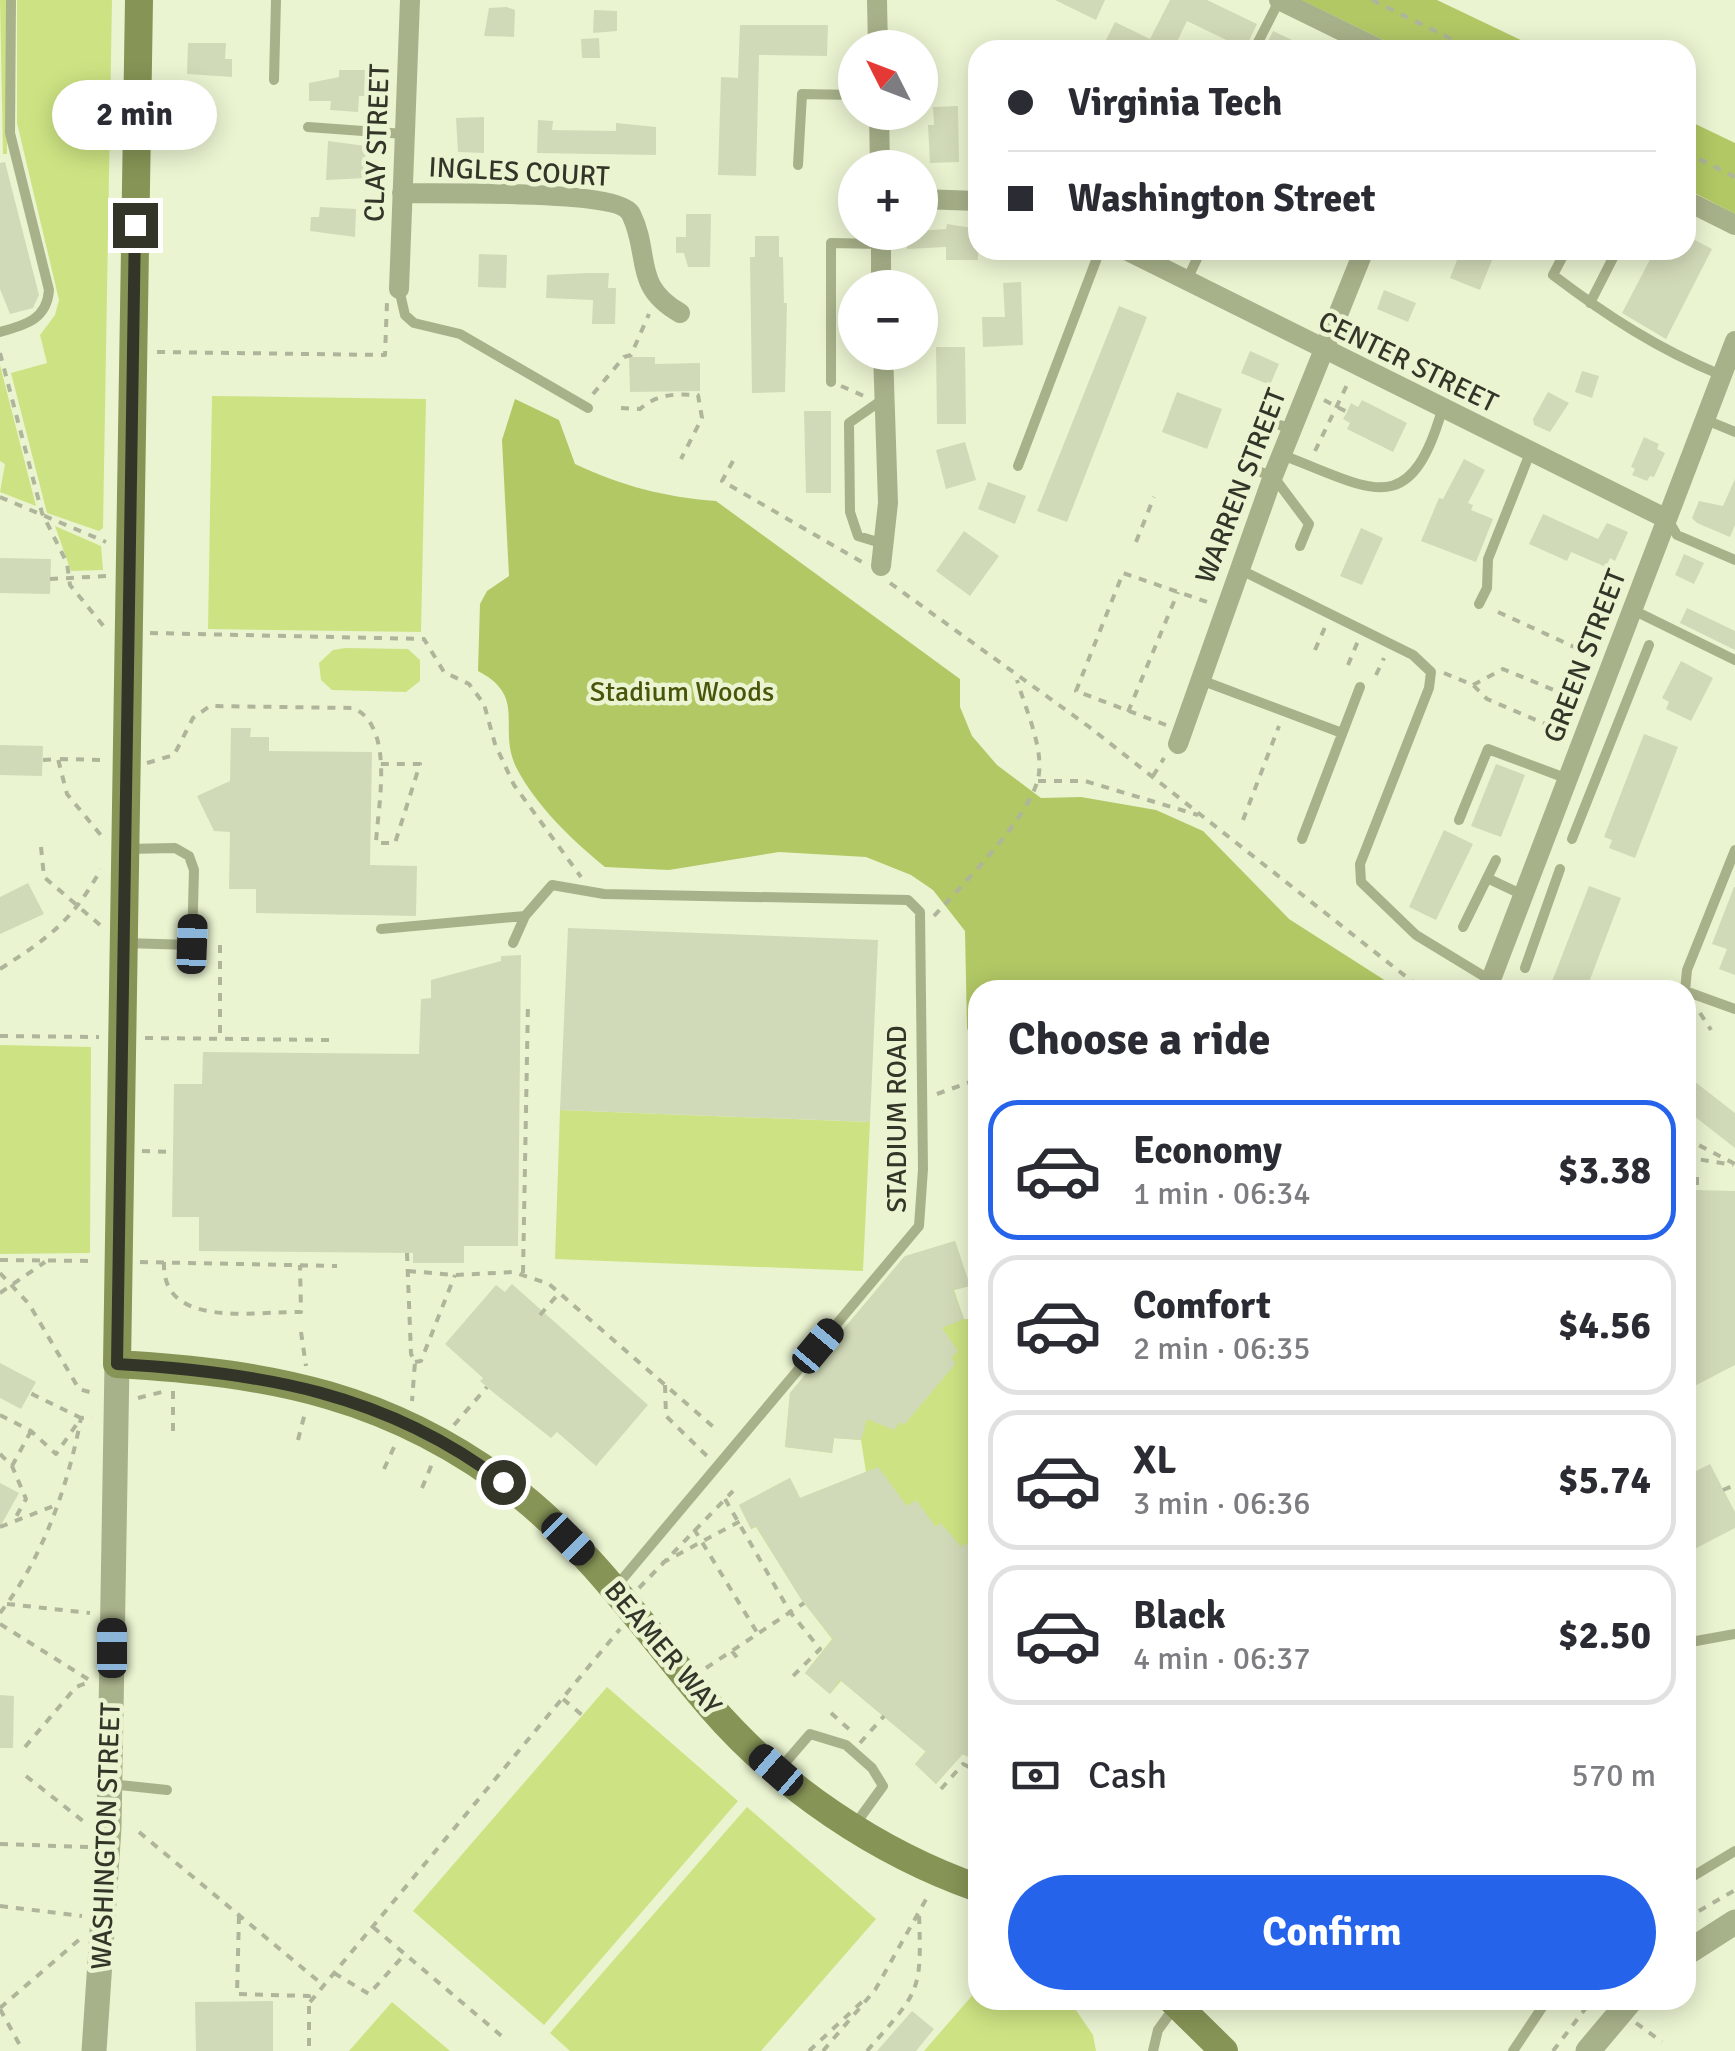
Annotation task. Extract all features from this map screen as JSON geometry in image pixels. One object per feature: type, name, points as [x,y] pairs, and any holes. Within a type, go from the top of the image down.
[{"type":"main road","name":"WASHINGTON STREET","points":[[117,1364],[111,850],[140,0]]},
{"type":"main road","name":"BEAMER WAY","points":[[117,1364],[257,1376],[339,1397],[404,1422],[484,1468],[522,1496],[626,1588],[714,1710],[778,1771],[853,1827],[968,1883]]},
{"type":"main road","points":[[1185,2010],[1224,2051]]},
{"type":"street","name":"CLAY STREET","points":[[393,289],[402,193],[410,0]]},
{"type":"street","points":[[877,0],[878,30]]},
{"type":"street","points":[[1280,0],[1360,40]]},
{"type":"street","name":"INGLES COURT","points":[[402,193],[572,196],[625,206],[643,254],[644,276],[655,295],[680,313]]},
{"type":"street","points":[[938,200],[968,201]]},
{"type":"street","points":[[1696,206],[1735,225]]},
{"type":"street","name":"CENTER STREET","points":[[1146,260],[1667,519]]},
{"type":"street","name":"WARREN STREET","points":[[1175,742],[1282,454],[1360,260]]},
{"type":"street","name":"GREEN STREET","points":[[1491,980],[1735,341]]},
{"type":"street","points":[[875,568],[885,544],[883,370]]},
{"type":"street","name":"WASHINGTON STREET","points":[[94,2051],[107,1888],[117,1364]]},
{"type":"street","points":[[1696,1947],[1735,1922]]},
{"type":"street","points":[[1588,2051],[1623,2010]]},
{"type":"lane","points":[[0,332],[38,316],[48,306],[49,290],[10,133],[11,0]]},
{"type":"lane","points":[[274,80],[276,0]]},
{"type":"lane","points":[[1259,40],[1280,0]]},
{"type":"lane","points":[[798,164],[802,94],[838,95]]},
{"type":"lane","points":[[308,127],[405,134]]},
{"type":"lane","points":[[831,382],[832,243],[838,242]]},
{"type":"lane","points":[[1018,466],[1096,260]]},
{"type":"lane","points":[[1187,280],[1196,260]]},
{"type":"lane","points":[[1561,260],[1553,275],[1590,303],[1664,352],[1722,376]]},
{"type":"lane","points":[[1590,303],[1612,260]]},
{"type":"lane","points":[[393,289],[405,315],[414,323],[460,334],[590,402]]},
{"type":"lane","points":[[884,399],[849,423],[850,494],[858,536],[885,544]]},
{"type":"lane","points":[[1282,454],[1372,488],[1406,483],[1432,442],[1442,410]]},
{"type":"lane","points":[[1292,430],[1263,419],[1244,467],[1274,476],[1308,524],[1300,546]]},
{"type":"lane","points":[[1705,420],[1735,432]]},
{"type":"lane","points":[[1479,604],[1487,588],[1488,559],[1530,453]]},
{"type":"lane","points":[[1667,519],[1677,535],[1735,560]]},
{"type":"lane","points":[[1238,569],[1426,665],[1430,672],[1429,688],[1360,864],[1361,882],[1416,935],[1482,980]]},
{"type":"lane","points":[[1632,610],[1735,660]]},
{"type":"lane","points":[[1572,839],[1649,645]]},
{"type":"lane","points":[[1608,672],[1631,691]]},
{"type":"lane","points":[[1198,679],[1342,734]]},
{"type":"lane","points":[[1302,838],[1360,687]]},
{"type":"lane","points":[[1460,820],[1488,750],[1564,787],[1585,805]]},
{"type":"lane","points":[[111,850],[182,849],[194,870],[192,944],[113,935]]},
{"type":"lane","points":[[1687,980],[1687,970],[1735,850]]},
{"type":"lane","points":[[1463,927],[1496,860]]},
{"type":"lane","points":[[1526,968],[1560,869]]},
{"type":"lane","points":[[1487,878],[1523,895]]},
{"type":"lane","points":[[513,943],[526,916],[552,885],[604,894],[908,900],[920,912],[921,931]]},
{"type":"lane","points":[[381,929],[526,916]]},
{"type":"lane","points":[[1515,917],[1540,926]]},
{"type":"lane","name":"STADIUM ROAD","points":[[626,1588],[718,1466],[919,1226],[923,1169],[919,1101],[921,931]]},
{"type":"lane","points":[[1696,995],[1735,1009]]},
{"type":"lane","points":[[1696,1641],[1735,1634]]},
{"type":"lane","points":[[778,1771],[810,1734],[853,1750],[883,1786],[853,1827]]},
{"type":"lane","points":[[110,1784],[168,1790]]},
{"type":"lane","points":[[1696,1874],[1735,1850]]},
{"type":"lane","points":[[1153,2051],[1158,2030],[1170,2010]]},
{"type":"lane","points":[[1513,2051],[1540,2010]]},
{"type":"path","points":[[1372,0],[1454,40]]},
{"type":"path","points":[[1696,158],[1735,177]]},
{"type":"path","points":[[153,352],[385,355],[393,289]]},
{"type":"path","points":[[590,402],[624,357],[631,354],[648,321]]},
{"type":"path","points":[[0,355],[42,514],[70,576],[70,585],[107,631]]},
{"type":"path","points":[[1308,464],[1350,378]]},
{"type":"path","points":[[621,408],[640,408],[663,396],[698,395],[702,418],[681,459]]},
{"type":"path","points":[[1326,401],[1347,412]]},
{"type":"path","points":[[733,461],[722,481],[875,568],[1016,676],[1155,773],[1202,816],[1410,980]]},
{"type":"path","points":[[0,497],[108,543]]},
{"type":"path","points":[[1136,542],[1154,498]]},
{"type":"path","points":[[1155,773],[1175,742],[1128,712],[1076,691],[1123,573],[1224,608]]},
{"type":"path","points":[[50,579],[108,576]]},
{"type":"path","points":[[1128,712],[1178,592]]},
{"type":"path","points":[[1498,612],[1608,672]]},
{"type":"path","points":[[1315,650],[1330,616]]},
{"type":"path","points":[[1348,665],[1362,632]]},
{"type":"path","points":[[149,633],[424,639],[444,672],[470,684],[484,704],[494,744],[514,785],[582,879],[604,894]]},
{"type":"path","points":[[1376,674],[1390,644]]},
{"type":"path","points":[[1426,665],[1473,684],[1488,699],[1582,740]]},
{"type":"path","points":[[1473,684],[1503,669],[1595,706]]},
{"type":"path","points":[[921,931],[1002,839],[1038,780],[1038,757],[1016,676]]},
{"type":"path","points":[[148,763],[166,761],[174,755],[193,718],[204,708],[346,706],[361,711],[378,735],[376,843],[395,843],[420,764],[379,764]]},
{"type":"path","points":[[1243,820],[1284,712]]},
{"type":"path","points":[[0,969],[57,932],[79,908],[111,850],[67,794],[58,759]]},
{"type":"path","points":[[43,760],[106,760]]},
{"type":"path","points":[[1038,780],[1085,781],[1202,816]]},
{"type":"path","points":[[40,847],[44,878],[113,935]]},
{"type":"path","points":[[220,946],[220,1039]]},
{"type":"path","points":[[524,1273],[528,1002]]},
{"type":"path","points":[[0,1036],[99,1037]]},
{"type":"path","points":[[139,1038],[331,1040]]},
{"type":"path","points":[[919,1101],[968,1082]]},
{"type":"path","points":[[1696,1142],[1735,1165]]},
{"type":"path","points":[[1699,1143],[1698,1158],[1720,1166],[1735,1165]]},
{"type":"path","points":[[143,1151],[172,1152]]},
{"type":"path","points":[[1697,1177],[1697,1189]]},
{"type":"path","points":[[408,1252],[411,1354],[415,1362],[412,1403]]},
{"type":"path","points":[[0,1260],[96,1261]]},
{"type":"path","points":[[0,1293],[47,1260]]},
{"type":"path","points":[[135,1262],[336,1266]]},
{"type":"path","points":[[164,1262],[167,1288],[180,1305],[196,1310],[302,1312],[300,1265]]},
{"type":"path","points":[[408,1271],[455,1275],[524,1273],[560,1292],[718,1431]]},
{"type":"path","points":[[0,1273],[29,1304],[80,1388],[93,1393]]},
{"type":"path","points":[[415,1362],[421,1360],[455,1275]]},
{"type":"path","points":[[540,1315],[560,1292]]},
{"type":"path","points":[[301,1332],[301,1356],[307,1369]]},
{"type":"path","points":[[665,1384],[666,1416],[718,1466]]},
{"type":"path","points":[[138,1398],[184,1388]]},
{"type":"path","points":[[454,1425],[487,1388]]},
{"type":"path","points":[[172,1431],[173,1389]]},
{"type":"path","points":[[30,1394],[81,1418],[92,1418]]},
{"type":"path","points":[[298,1440],[305,1414]]},
{"type":"path","points":[[0,1415],[31,1431],[56,1454],[81,1418]]},
{"type":"path","points":[[0,1613],[59,1504],[71,1470],[81,1418]]},
{"type":"path","points":[[11,1465],[31,1431]]},
{"type":"path","points":[[384,1469],[394,1446]]},
{"type":"path","points":[[0,1454],[11,1465],[26,1499],[13,1522]]},
{"type":"path","points":[[0,1462],[11,1465]]},
{"type":"path","points":[[422,1488],[432,1466]]},
{"type":"path","points":[[1724,1490],[1735,1485]]},
{"type":"path","points":[[658,1565],[732,1491]]},
{"type":"path","points":[[725,1498],[790,1612],[820,1648],[792,1677]]},
{"type":"path","points":[[0,1527],[59,1504]]},
{"type":"path","points":[[626,1588],[658,1565],[746,1518]]},
{"type":"path","points":[[694,1529],[758,1634]]},
{"type":"path","points":[[702,1671],[804,1603]]},
{"type":"path","points":[[7,1604],[90,1613]]},
{"type":"path","points":[[0,1624],[90,1681],[76,1686],[24,1747]]},
{"type":"path","points":[[310,2002],[621,1628]]},
{"type":"path","points":[[732,1651],[742,1663]]},
{"type":"path","points":[[562,1699],[582,1716]]},
{"type":"path","points":[[859,1744],[884,1716]]},
{"type":"path","points":[[942,1789],[964,1764],[968,1766]]},
{"type":"path","points":[[26,1776],[88,1826]]},
{"type":"path","points":[[138,1832],[324,1986]]},
{"type":"path","points":[[0,1844],[88,1847]]},
{"type":"path","points":[[823,2051],[875,1990],[932,1890]]},
{"type":"path","points":[[1696,1913],[1735,1890]]},
{"type":"path","points":[[3,1916],[2,1906],[82,1916]]},
{"type":"path","points":[[867,2051],[917,1987],[923,1957],[919,1914]]},
{"type":"path","points":[[239,1916],[237,1994],[309,1996],[309,2051]]},
{"type":"path","points":[[373,1927],[504,2038]]},
{"type":"path","points":[[23,2051],[0,2009],[80,1940]]},
{"type":"path","points":[[334,1973],[369,1994],[405,1954]]},
{"type":"path","points":[[809,2051],[875,1990]]},
{"type":"path","points":[[1553,2051],[1584,2010]]},
{"type":"path","points":[[1642,2028],[1662,2042]]},
{"type":"green space","points":[[0,0],[7,0],[7,154],[3,154]]},
{"type":"green space","points":[[17,0],[112,0],[103,528],[99,531],[47,513],[11,373],[47,363],[40,335],[55,315],[59,300],[17,123]]},
{"type":"green space","points":[[1301,0],[1437,0],[1521,40],[1383,40]]},
{"type":"green space","points":[[1696,124],[1735,143],[1735,214],[1696,194]]},
{"type":"green space","points":[[0,365],[36,506],[0,492],[5,464],[0,461]]},
{"type":"green space","points":[[212,396],[426,399],[421,632],[208,629]]},
{"type":"green space","name":"Stadium Woods","points":[[515,399],[559,420],[575,464],[644,489],[716,501],[960,679],[960,707],[972,736],[997,765],[1041,798],[1081,797],[1156,810],[1203,831],[1289,919],[1384,980],[968,980],[968,1031],[965,931],[933,890],[911,875],[866,857],[779,852],[669,870],[605,867],[556,822],[524,782],[511,752],[507,702],[493,681],[478,671],[480,604],[487,591],[509,576],[502,440]]},
{"type":"green space","points":[[55,526],[101,546],[103,570],[71,571]]},
{"type":"green space","points":[[408,649],[420,660],[420,681],[406,692],[332,690],[321,680],[319,663],[333,650]]},
{"type":"green space","points":[[0,1045],[91,1047],[90,1253],[0,1254]]},
{"type":"green space","points":[[560,1110],[870,1122],[863,1271],[555,1259]]},
{"type":"green space","points":[[955,1241],[968,1280],[968,1286],[954,1290],[964,1319],[968,1319],[968,1757],[962,1754],[936,1784],[915,1764],[926,1751],[841,1681],[830,1694],[805,1673],[832,1639],[801,1599],[756,1527],[751,1529],[739,1505],[790,1478],[800,1498],[866,1472],[861,1440],[834,1438],[832,1453],[785,1447],[790,1393],[904,1257]]},
{"type":"green space","points":[[607,1687],[738,1801],[544,2025],[413,1911]]},
{"type":"green space","points":[[747,1807],[876,1919],[761,2051],[570,2051],[550,2033]]},
{"type":"green space","points":[[968,2000],[968,2010],[1076,2010],[1093,2035],[1096,2051],[924,2051]]},
{"type":"green space","points":[[392,2002],[450,2051],[349,2051]]},
{"type":"building","points":[[1055,0],[1105,0],[1096,20]]},
{"type":"building","points":[[1170,0],[1207,0],[1257,24],[1249,40],[1226,40],[1187,21],[1178,40],[1106,40],[1115,22],[1150,39]]},
{"type":"building","points":[[489,8],[515,10],[514,37],[484,36]]},
{"type":"building","points":[[594,10],[617,11],[617,31],[593,33]]},
{"type":"building","points":[[740,25],[828,25],[827,56],[759,55],[756,176],[718,175],[721,77],[738,78]]},
{"type":"building","points":[[1273,31],[1292,40],[1269,40]]},
{"type":"building","points":[[599,38],[600,58],[582,58],[581,39]]},
{"type":"building","points":[[188,43],[226,43],[225,59],[232,59],[232,77],[187,74]]},
{"type":"building","points":[[339,70],[366,70],[365,96],[359,96],[358,112],[330,110],[331,101],[309,101],[309,83],[339,77]]},
{"type":"building","points":[[958,106],[959,162],[938,163],[938,150],[929,150],[928,130],[938,130],[938,107]]},
{"type":"building","points":[[484,117],[484,153],[458,152],[456,118]]},
{"type":"building","points":[[538,120],[553,121],[552,130],[616,131],[616,123],[656,127],[656,155],[537,153]]},
{"type":"building","points":[[328,141],[366,146],[365,178],[326,180]]},
{"type":"building","points":[[5,162],[39,295],[33,308],[10,314],[0,289],[0,163]]},
{"type":"building","points":[[320,207],[356,209],[355,237],[310,231],[311,217],[319,217]]},
{"type":"building","points":[[686,214],[711,214],[710,267],[688,267],[684,253],[676,253],[676,237],[686,237]]},
{"type":"building","points":[[947,224],[968,227],[968,260],[946,260],[946,247],[938,247],[938,230],[946,229]]},
{"type":"building","points":[[755,236],[779,236],[787,303],[785,392],[752,393],[750,257],[755,257]]},
{"type":"building","points":[[1696,241],[1712,249],[1666,339],[1622,313],[1650,260],[1696,260]]},
{"type":"building","points":[[479,254],[507,255],[506,288],[478,287]]},
{"type":"building","points":[[1457,260],[1492,260],[1480,290],[1450,278]]},
{"type":"building","points":[[609,273],[608,288],[616,288],[615,324],[592,324],[593,300],[546,298],[547,275]]},
{"type":"building","points":[[1021,282],[1023,345],[983,347],[982,317],[1005,317],[1003,283]]},
{"type":"building","points":[[1384,290],[1416,303],[1408,322],[1377,309]]},
{"type":"building","points":[[1119,306],[1147,317],[1067,522],[1037,511]]},
{"type":"building","points":[[938,347],[965,347],[966,424],[937,424]]},
{"type":"building","points":[[1250,351],[1279,364],[1270,385],[1241,373]]},
{"type":"building","points":[[629,357],[655,357],[655,364],[700,363],[700,391],[630,392]]},
{"type":"building","points":[[1582,371],[1599,376],[1592,398],[1575,392]]},
{"type":"building","points":[[1177,392],[1222,409],[1207,449],[1162,432]]},
{"type":"building","points":[[1548,392],[1569,403],[1550,432],[1534,425],[1533,419]]},
{"type":"building","points":[[1362,400],[1407,423],[1393,452],[1347,429],[1350,423],[1343,419],[1351,403],[1358,407]]},
{"type":"building","points":[[804,411],[831,411],[831,493],[806,493]]},
{"type":"building","points":[[1644,437],[1659,444],[1657,449],[1665,453],[1654,477],[1647,481],[1632,475],[1635,469],[1631,467]]},
{"type":"building","points":[[965,442],[976,480],[946,489],[936,450]]},
{"type":"building","points":[[1464,459],[1485,470],[1468,503],[1473,505],[1471,510],[1493,519],[1476,562],[1421,541],[1439,498],[1443,499]]},
{"type":"building","points":[[1735,479],[1735,525],[1730,537],[1692,518],[1699,501],[1723,506]]},
{"type":"building","points":[[988,482],[1026,496],[1015,524],[978,509]]},
{"type":"building","points":[[1543,514],[1598,539],[1607,523],[1628,532],[1615,561],[1610,558],[1606,567],[1571,552],[1567,561],[1529,544]]},
{"type":"building","points":[[1361,528],[1383,538],[1362,585],[1340,576]]},
{"type":"building","points":[[964,531],[999,556],[970,596],[936,571]]},
{"type":"building","points":[[1684,554],[1704,563],[1694,584],[1675,575]]},
{"type":"building","points":[[0,558],[51,559],[50,594],[0,593]]},
{"type":"building","points":[[1687,608],[1735,631],[1735,650],[1680,623]]},
{"type":"building","points":[[1681,661],[1713,678],[1691,721],[1666,709],[1669,702],[1662,698]]},
{"type":"building","points":[[231,728],[251,728],[250,737],[269,737],[269,751],[372,752],[370,865],[417,866],[416,916],[256,913],[256,889],[229,889],[230,832],[214,831],[197,796],[230,781]]},
{"type":"building","points":[[1644,734],[1678,747],[1635,858],[1609,848],[1612,840],[1604,837]]},
{"type":"building","points":[[0,745],[43,746],[42,776],[0,775]]},
{"type":"building","points":[[1496,764],[1525,775],[1501,837],[1471,826]]},
{"type":"building","points":[[1444,830],[1473,844],[1436,920],[1409,907]]},
{"type":"building","points":[[28,883],[44,914],[0,934],[0,897]]},
{"type":"building","points":[[1589,886],[1621,898],[1590,980],[1553,980]]},
{"type":"building","points":[[1734,887],[1735,975],[1719,969],[1727,949],[1712,944]]},
{"type":"building","points":[[568,928],[878,940],[870,1122],[560,1110]]},
{"type":"building","points":[[521,955],[518,1246],[464,1246],[464,1263],[413,1263],[413,1253],[199,1251],[199,1217],[172,1217],[174,1084],[202,1084],[203,1052],[419,1054],[421,999],[431,998],[431,980],[501,961],[501,956]]},
{"type":"building","points":[[1696,1083],[1735,1113],[1735,1148],[1696,1118]]},
{"type":"building","points":[[1696,1190],[1735,1191],[1735,1365],[1696,1385]]},
{"type":"building","points":[[955,1241],[968,1280],[968,1286],[953,1290],[964,1319],[942,1328],[958,1351],[951,1358],[956,1363],[904,1425],[900,1422],[894,1430],[867,1419],[861,1440],[834,1438],[832,1453],[785,1447],[790,1393],[905,1256]]},
{"type":"building","points":[[512,1284],[648,1405],[596,1466],[557,1432],[551,1438],[494,1393],[445,1344],[496,1285],[505,1292]]},
{"type":"building","points":[[0,1363],[36,1382],[21,1409],[0,1398]]},
{"type":"building","points":[[1710,1464],[1735,1512],[1735,1528],[1696,1548],[1696,1471]]},
{"type":"building","points":[[878,1467],[907,1506],[916,1500],[936,1527],[941,1523],[961,1547],[965,1543],[968,1546],[968,1756],[963,1754],[936,1784],[915,1764],[926,1752],[840,1680],[830,1694],[805,1673],[833,1639],[801,1599],[756,1526],[751,1529],[739,1505],[790,1478],[800,1498]]},
{"type":"building","points":[[0,1483],[19,1493],[0,1527]]},
{"type":"building","points":[[0,1695],[14,1696],[13,1748],[0,1748]]},
{"type":"building","points":[[273,2001],[273,2051],[196,2051],[195,2002]]},
{"type":"building","points":[[912,2011],[934,2029],[916,2051],[877,2051]]},
{"type":"route","points":[[135,225],[117,1364],[220,1370],[339,1397],[404,1422],[503,1482]]}]
